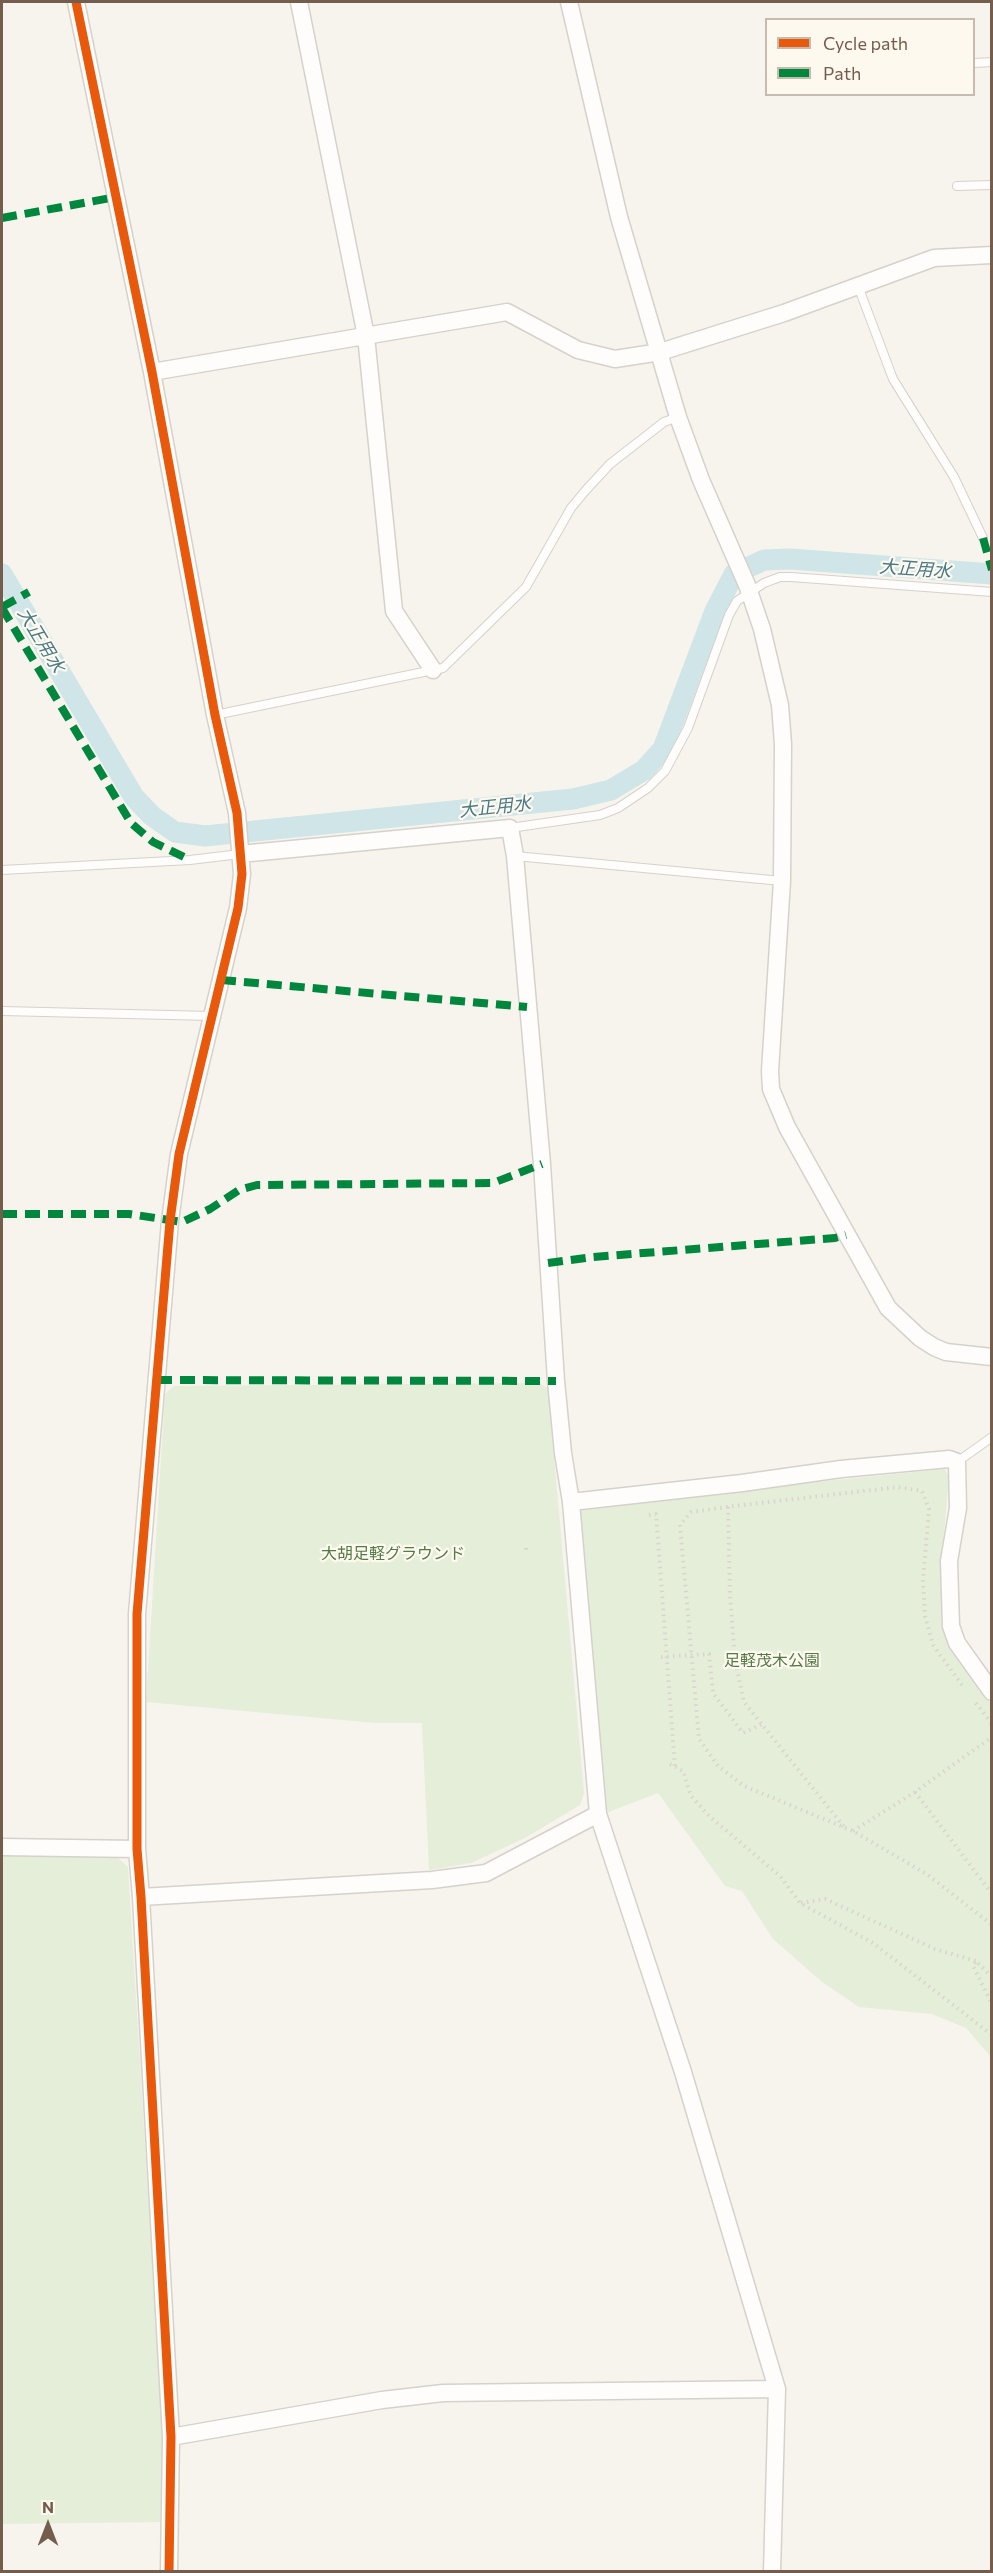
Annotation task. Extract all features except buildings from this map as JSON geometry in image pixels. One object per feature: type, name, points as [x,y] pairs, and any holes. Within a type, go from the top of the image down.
[{"type":"street","points":[[76,2],[152,372],[215,715],[237,813],[242,874],[239,900],[178,1154],[170,1221],[137,1614],[136,1849],[141,1897],[171,2437],[169,2571]]},
{"type":"street","points":[[299,2],[366,336],[394,611],[433,670]]},
{"type":"street","points":[[569,2],[619,217],[678,417],[701,480],[748,588],[762,629],[780,705],[783,744],[782,881],[770,1071],[771,1089],[797,1147],[888,1308],[920,1338],[934,1347],[946,1352],[992,1357]]},
{"type":"street","points":[[152,372],[507,312],[578,350],[615,359],[660,352],[784,313],[934,258],[992,255]]},
{"type":"street","points":[[240,850],[510,828],[515,856],[542,1164],[559,1453],[571,1502],[598,1814],[683,2072],[777,2389],[772,2571]]},
{"type":"street","points":[[571,1502],[742,1483],[841,1469],[949,1459],[957,1462],[958,1508],[949,1561],[951,1626],[957,1643],[992,1692]]},
{"type":"street","points":[[141,1897],[432,1880],[486,1872],[598,1814]]},
{"type":"street","points":[[2,1846],[136,1849]]},
{"type":"street","points":[[171,2437],[382,2400],[443,2393],[777,2389]]},
{"type":"lane","points":[[975,63],[992,62]]},
{"type":"lane","points":[[957,186],[992,185]]},
{"type":"lane","points":[[858,286],[893,379],[954,477],[983,538]]},
{"type":"lane","points":[[215,715],[443,668],[526,586],[571,508],[602,473],[664,422],[678,417]]},
{"type":"lane","points":[[510,828],[600,815],[618,808],[648,788],[664,771],[678,749],[688,728],[729,615],[748,588],[780,577],[791,577],[992,592]]},
{"type":"lane","points":[[2,870],[190,860],[240,850]]},
{"type":"lane","points":[[515,856],[782,881]]},
{"type":"lane","points":[[2,1011],[212,1016]]},
{"type":"lane","points":[[957,1462],[992,1437]]},
{"type":"path","points":[[966,1689],[933,1645],[925,1616],[923,1580],[929,1509],[922,1491],[898,1487],[691,1512],[680,1525],[699,1739],[718,1766],[744,1786],[853,1831],[927,1875],[992,1925]]},
{"type":"path","points":[[728,1507],[730,1595],[735,1660],[744,1702],[845,1828]]},
{"type":"path","points":[[649,1515],[656,1514],[673,1765],[683,1771],[691,1796],[709,1816],[780,1876],[800,1903],[873,1943],[992,2035]]},
{"type":"path","points":[[664,1657],[709,1654],[713,1694],[743,1733],[762,1724]]},
{"type":"path","points":[[972,1698],[992,1724]]},
{"type":"path","points":[[853,1831],[915,1792],[992,1737]]},
{"type":"path","points":[[915,1792],[992,1894]]},
{"type":"path","points":[[800,1903],[825,1899],[935,1949],[976,1961],[992,1977]]},
{"type":"path","points":[[976,1961],[973,1966],[992,2004]]},
{"type":"green space","name":"大胡足軽グラウンド","points":[[540,1383],[548,1389],[584,1793],[580,1805],[525,1838],[471,1863],[429,1870],[422,1723],[376,1723],[146,1702],[165,1394],[174,1386]]},
{"type":"green space","name":"足軽茂木公園","points":[[945,1469],[949,1478],[941,1566],[951,1647],[991,1704],[991,2057],[966,2028],[932,2014],[859,2007],[821,1981],[773,1939],[742,1891],[725,1886],[658,1793],[606,1813],[578,1506]]},
{"type":"green space","points":[[2,1855],[117,1857],[128,1867],[163,2439],[160,2522],[2,2524]]},
{"type":"waterway","name":"大正用水","points":[[2,574],[134,797],[152,816],[175,832],[205,836],[573,799],[611,790],[644,770],[663,749],[715,611],[734,574],[764,560],[790,559],[992,574]]},
{"type":"marked path","points":[[2,218],[116,197]]},
{"type":"marked path","points":[[983,538],[992,570]]},
{"type":"marked path","points":[[2,607],[29,592]]},
{"type":"marked path","points":[[2,608],[131,823],[153,842],[190,860]]},
{"type":"marked path","points":[[221,980],[527,1007]]},
{"type":"marked path","points":[[2,1214],[129,1214],[182,1222],[210,1209],[239,1190],[257,1185],[493,1183],[542,1164]]},
{"type":"marked path","points":[[548,1263],[593,1257],[835,1238],[846,1235]]},
{"type":"marked path","points":[[157,1380],[556,1381]]},
{"type":"cycle path","points":[[76,2],[152,372],[215,715],[237,813],[242,874],[238,908],[179,1154],[170,1221],[137,1614],[137,1849],[171,2437],[169,2572]]}]
